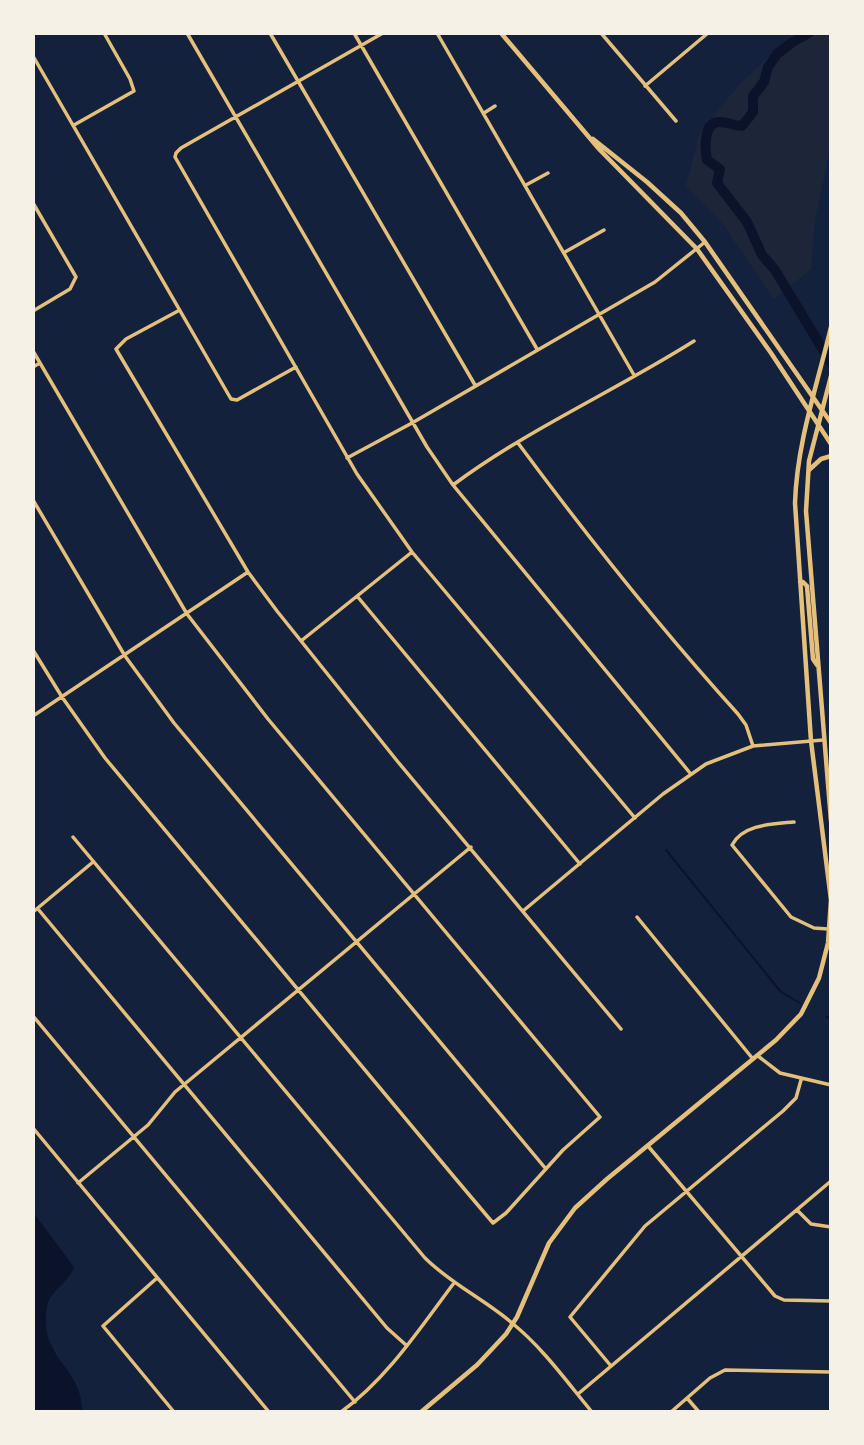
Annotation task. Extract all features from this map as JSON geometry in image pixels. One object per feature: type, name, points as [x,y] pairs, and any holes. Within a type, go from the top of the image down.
[{"type":"main road","points":[[501,33],[599,149],[697,250],[771,352],[831,444]]},
{"type":"main road","points":[[590,136],[681,213],[705,242],[831,423]]},
{"type":"main road","points":[[831,327],[803,434],[795,503],[811,741],[831,900]]},
{"type":"main road","points":[[831,376],[808,471],[806,511],[831,821]]},
{"type":"main road","points":[[808,471],[817,462],[831,456]]},
{"type":"main road","points":[[798,560],[811,561]]},
{"type":"main road","points":[[800,582],[807,586],[813,659],[819,669]]},
{"type":"main road","points":[[421,1412],[495,1348],[513,1324],[542,1256],[566,1218],[597,1187],[756,1058],[802,1014],[819,978],[826,954],[831,887]]},
{"type":"street","points":[[74,125],[134,91],[104,33]]},
{"type":"street","points":[[187,33],[412,423],[453,485],[690,773]]},
{"type":"street","points":[[270,33],[475,386]]},
{"type":"street","points":[[354,33],[537,349]]},
{"type":"street","points":[[383,33],[181,148],[175,157],[347,458],[377,505],[412,552],[635,818]]},
{"type":"street","points":[[437,33],[634,375]]},
{"type":"street","points":[[601,33],[676,121]]},
{"type":"street","points":[[695,33],[700,40]]},
{"type":"street","points":[[645,86],[708,33]]},
{"type":"street","points":[[33,56],[231,399],[237,400],[296,367]]},
{"type":"street","points":[[484,113],[495,106]]},
{"type":"street","points":[[526,185],[548,173]]},
{"type":"street","points":[[33,202],[76,277],[70,289],[33,311]]},
{"type":"street","points":[[565,252],[604,230]]},
{"type":"street","points":[[347,458],[655,282],[705,242]]},
{"type":"street","points":[[178,311],[126,339],[116,349],[248,572],[398,762],[621,1029]]},
{"type":"street","points":[[453,485],[518,443],[694,341]]},
{"type":"street","points":[[33,351],[187,614],[268,719],[600,1117],[546,1169],[506,1213],[493,1223],[105,758],[33,650]]},
{"type":"street","points":[[33,367],[40,363]]},
{"type":"street","points":[[518,443],[620,575],[738,713],[746,725],[753,746]]},
{"type":"street","points":[[33,500],[125,656],[174,723],[546,1169]]},
{"type":"street","points":[[301,641],[412,552]]},
{"type":"street","points":[[33,716],[248,572]]},
{"type":"street","points":[[357,596],[580,864]]},
{"type":"street","points":[[523,911],[690,773],[720,757],[753,746],[823,740]]},
{"type":"street","points":[[794,822],[753,829],[733,842],[734,849],[792,917],[814,928],[828,929]]},
{"type":"street","points":[[73,837],[425,1258],[454,1283],[478,1296],[534,1343],[592,1412]]},
{"type":"street","points":[[78,1183],[134,1137],[184,1085],[471,847]]},
{"type":"street","points":[[33,912],[94,862]]},
{"type":"street","points":[[38,909],[387,1328],[406,1345]]},
{"type":"street","points":[[636,917],[756,1058],[780,1073],[831,1085]]},
{"type":"street","points":[[33,1016],[355,1402]]},
{"type":"street","points":[[611,1366],[570,1317],[645,1226],[783,1111],[796,1098],[801,1080]]},
{"type":"street","points":[[33,1129],[269,1412]]},
{"type":"street","points":[[648,1146],[779,1299],[831,1301]]},
{"type":"street","points":[[578,1394],[831,1181]]},
{"type":"street","points":[[797,1210],[811,1224],[831,1227]]},
{"type":"street","points":[[158,1278],[103,1326],[174,1412]]},
{"type":"street","points":[[341,1412],[355,1402],[388,1368],[454,1283]]},
{"type":"street","points":[[671,1412],[717,1373],[725,1370],[831,1372]]},
{"type":"street","points":[[687,1398],[699,1412]]},
{"type":"shaded area","points":[[793,33],[831,33],[831,144],[815,220],[811,269],[774,299],[721,222],[686,186],[700,132],[739,85]]},
{"type":"shaded area","points":[[33,1212],[74,1267],[49,1301],[46,1325],[54,1351],[76,1384],[82,1412],[33,1412]]},
{"type":"waterway","points":[[809,33],[777,54],[768,67],[764,82],[753,96],[753,112],[742,126],[718,122],[710,127],[706,150],[707,160],[720,169],[717,183],[747,222],[762,255],[775,270],[831,363]]},
{"type":"waterway","points":[[666,850],[781,992],[800,1003]]},
{"type":"waterway","points":[[826,1017],[831,1018]]}]
